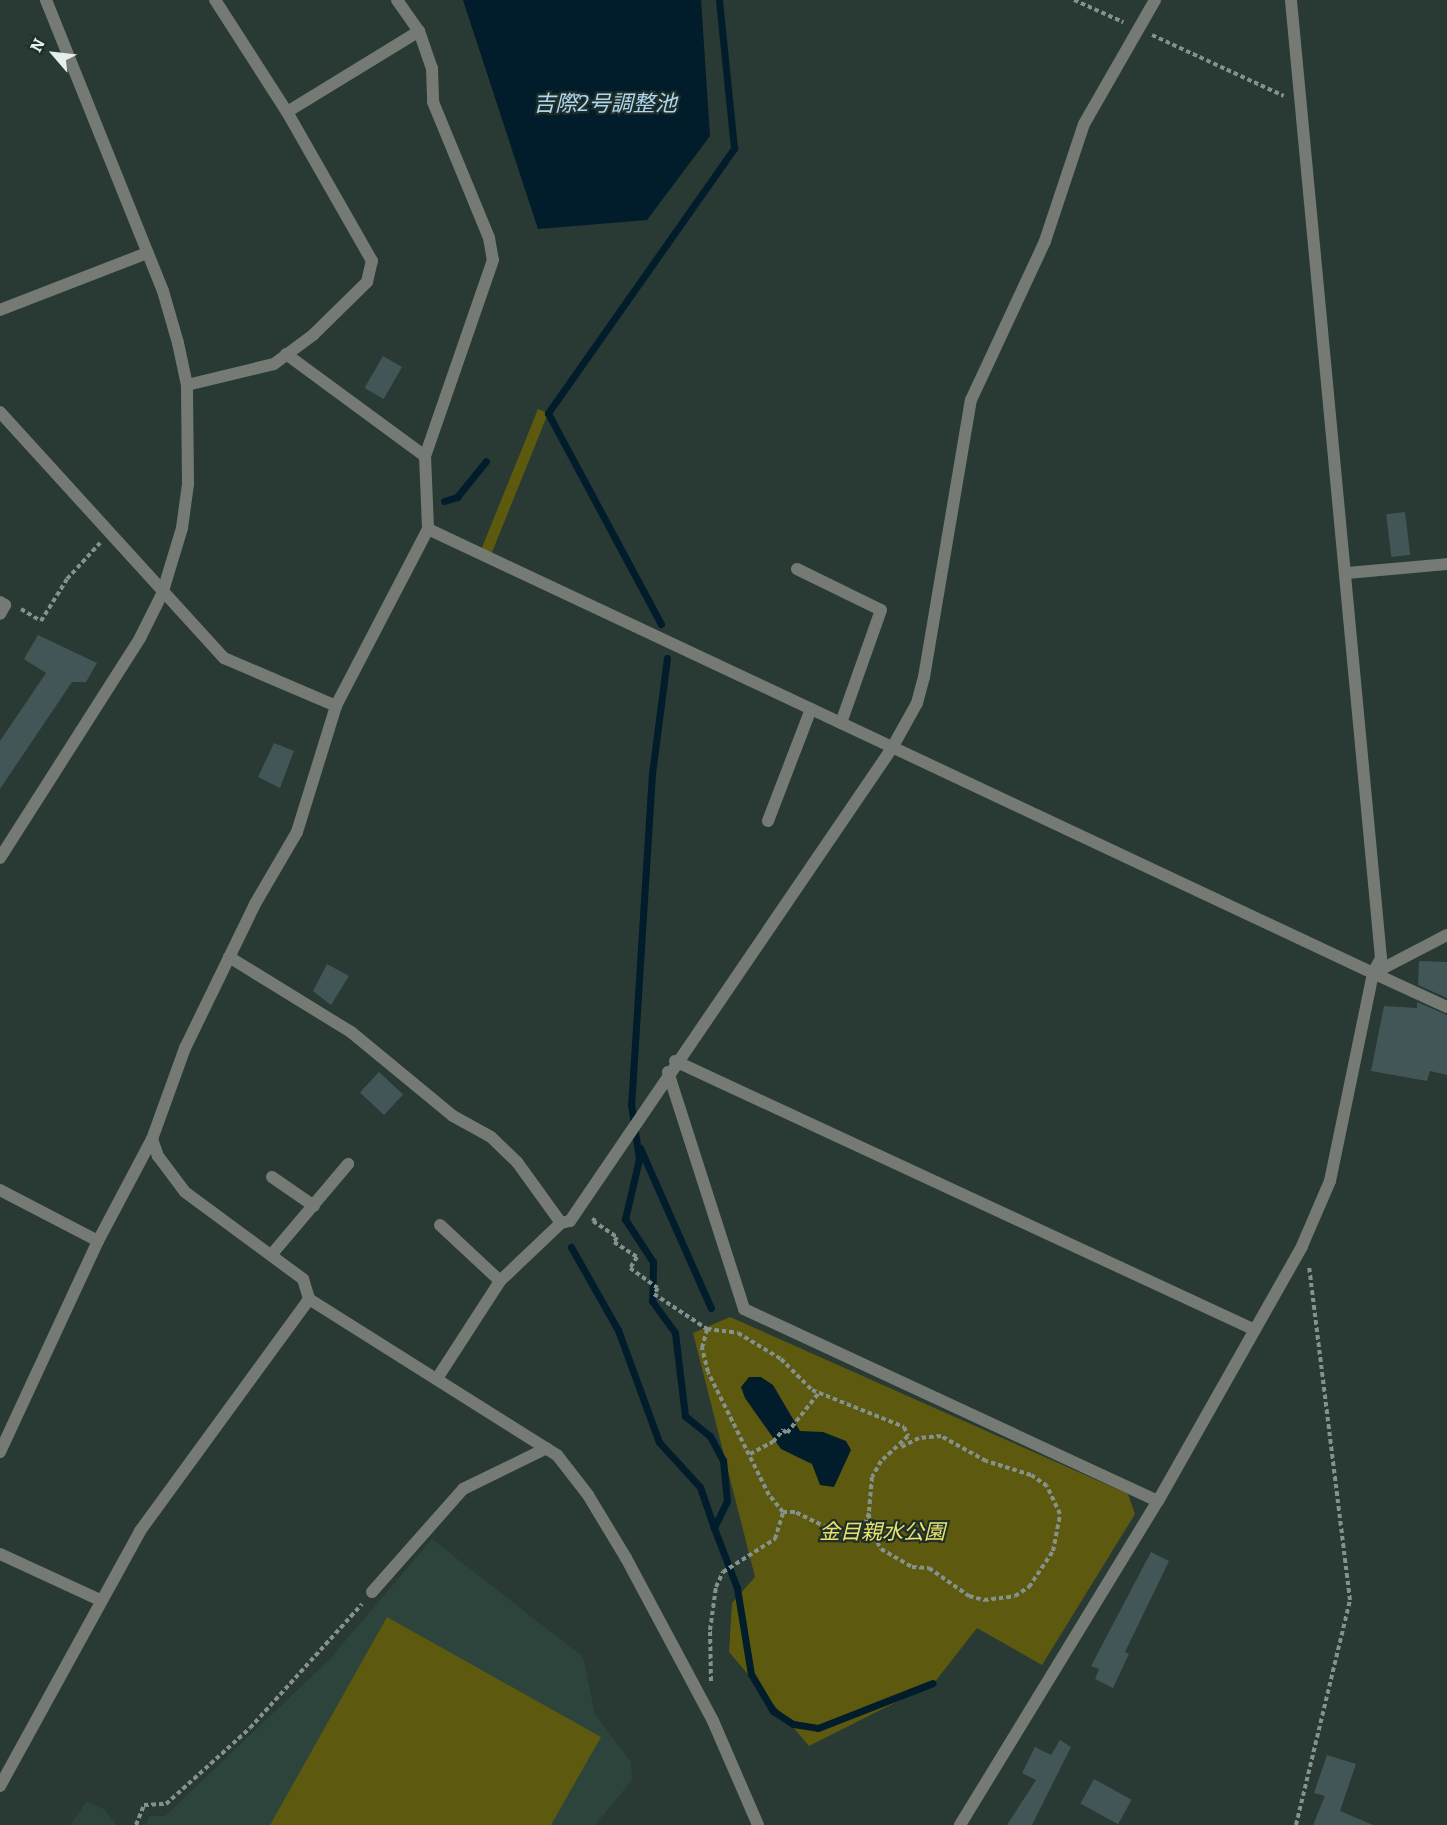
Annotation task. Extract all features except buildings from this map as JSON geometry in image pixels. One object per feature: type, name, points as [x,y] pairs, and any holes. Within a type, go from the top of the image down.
[{"type":"street","points":[[0,858],[140,638],[162,594],[182,528],[188,484],[188,386],[162,291],[46,0]]},
{"type":"street","points":[[188,386],[274,364],[367,282],[372,261],[287,112],[215,0]]},
{"type":"street","points":[[0,1452],[98,1241],[152,1138],[185,1048],[229,957],[297,831],[336,706],[429,529],[425,456],[493,260],[489,238],[433,102],[432,68],[419,31],[397,0]]},
{"type":"street","points":[[438,1377],[500,1281],[561,1223],[570,1221],[675,1061],[892,748],[917,703],[924,677],[971,400],[1045,241],[1084,124],[1155,0]]},
{"type":"street","points":[[960,1825],[1158,1501],[1302,1246],[1330,1180],[1373,973],[1381,958],[1347,573],[1299,102],[1291,0]]},
{"type":"street","points":[[287,112],[419,31]]},
{"type":"street","points":[[0,310],[147,253]]},
{"type":"street","points":[[286,354],[425,456]]},
{"type":"street","points":[[0,412],[162,594],[224,658],[336,706]]},
{"type":"street","points":[[429,529],[1447,1007]]},
{"type":"street","points":[[1347,573],[1447,564]]},
{"type":"street","points":[[797,569],[881,610],[841,723]]},
{"type":"street","points":[[0,602],[6,605],[0,614]]},
{"type":"street","points":[[768,821],[811,710]]},
{"type":"street","points":[[1373,973],[1447,935]]},
{"type":"street","points":[[229,957],[351,1032],[453,1116],[491,1137],[517,1162],[561,1223]]},
{"type":"street","points":[[675,1061],[1255,1330]]},
{"type":"street","points":[[668,1072],[744,1310],[1158,1501]]},
{"type":"street","points":[[152,1138],[158,1156],[185,1192],[303,1279],[309,1299],[438,1377],[546,1448],[588,1495],[626,1558],[713,1721],[758,1825]]},
{"type":"street","points":[[272,1254],[348,1164]]},
{"type":"street","points":[[272,1177],[314,1206]]},
{"type":"street","points":[[0,1190],[98,1241]]},
{"type":"street","points":[[440,1225],[500,1281]]},
{"type":"street","points":[[0,1786],[100,1600],[140,1531],[309,1299]]},
{"type":"street","points":[[372,1592],[463,1489],[546,1448]]},
{"type":"street","points":[[0,1554],[100,1600]]},
{"type":"path","points":[[1074,0],[1299,102]]},
{"type":"path","points":[[22,609],[41,621],[67,579],[108,534]]},
{"type":"path","points":[[583,1202],[598,1213],[593,1221],[617,1237],[614,1242],[637,1257],[630,1268],[658,1288],[654,1294],[707,1329],[738,1333],[781,1359],[818,1394],[904,1426],[908,1436],[898,1449]]},
{"type":"path","points":[[1296,1825],[1350,1600],[1311,1269],[1302,1246]]},
{"type":"path","points":[[707,1329],[702,1348],[708,1372],[769,1495],[783,1512]]},
{"type":"path","points":[[750,1454],[772,1442],[783,1430],[787,1433],[818,1394]]},
{"type":"path","points":[[941,1436],[986,1461],[1031,1475],[1047,1486],[1060,1514],[1053,1551],[1029,1587],[1014,1596],[984,1600],[969,1596],[929,1568],[912,1567],[881,1549],[870,1529],[869,1513],[872,1477],[881,1461],[919,1438],[941,1436]]},
{"type":"path","points":[[783,1512],[795,1512],[834,1531],[853,1534],[862,1531],[869,1513]]},
{"type":"path","points":[[711,1687],[710,1630],[716,1587],[723,1572],[742,1563],[774,1539],[783,1512]]},
{"type":"path","points":[[136,1825],[144,1805],[166,1804],[250,1728],[372,1592]]},
{"type":"shaded area","points":[[432,1539],[583,1657],[595,1714],[631,1762],[632,1780],[595,1825],[146,1825],[149,1816],[165,1816],[329,1660]]},
{"type":"shaded area","points":[[87,1801],[104,1809],[117,1825],[70,1825]]},
{"type":"green space","points":[[538,409],[548,413],[492,553],[481,549]]},
{"type":"green space","name":"金目親水公園","points":[[730,1317],[1128,1494],[1135,1514],[1042,1665],[977,1628],[934,1683],[809,1746],[729,1652],[732,1603],[755,1577],[693,1333]]},
{"type":"green space","points":[[387,1617],[601,1737],[551,1825],[270,1825]]},
{"type":"water","name":"吉際2号調整池","points":[[463,0],[701,0],[710,136],[647,220],[538,229]]},
{"type":"water","points":[[749,1377],[761,1377],[773,1385],[800,1431],[823,1432],[846,1441],[851,1450],[834,1487],[820,1485],[812,1464],[781,1449],[745,1398],[741,1387]]},
{"type":"waterway","points":[[661,624],[548,413],[734,148],[719,0]]},
{"type":"waterway","points":[[444,501],[457,497],[486,461]]},
{"type":"waterway","points":[[667,658],[652,773],[631,1104],[639,1159],[625,1219],[653,1262],[652,1301],[675,1333],[685,1416],[710,1436],[723,1460],[727,1501],[714,1528],[737,1588],[751,1674],[773,1711],[793,1724],[818,1728],[933,1683]]},
{"type":"waterway","points":[[640,1148],[711,1308]]},
{"type":"waterway","points":[[571,1247],[618,1330],[659,1442],[700,1487],[714,1528]]}]
